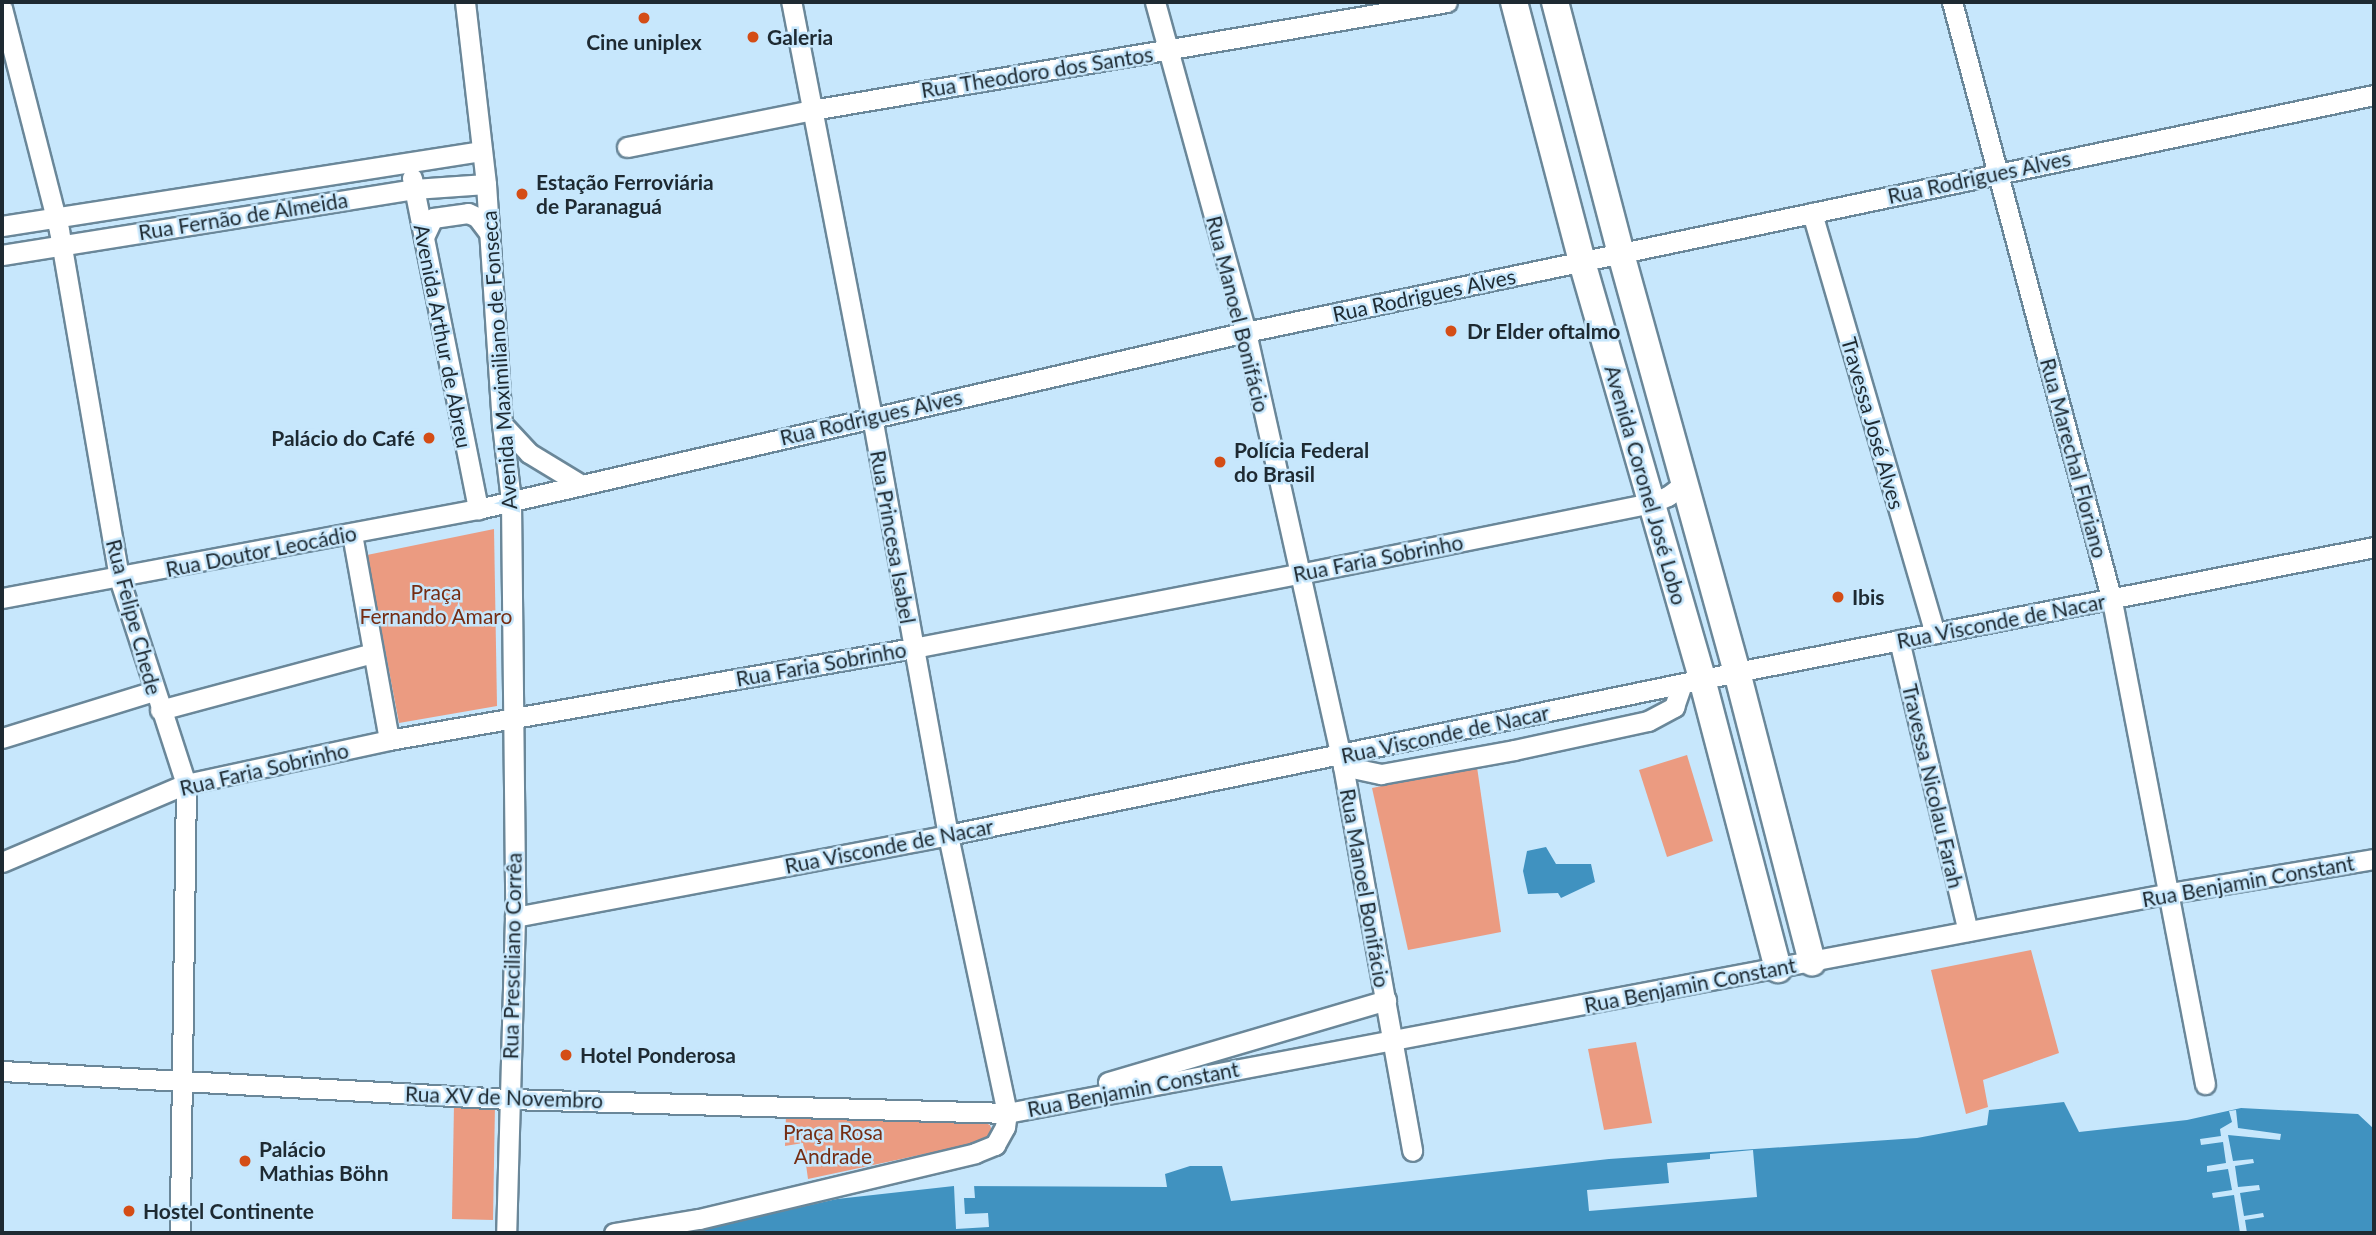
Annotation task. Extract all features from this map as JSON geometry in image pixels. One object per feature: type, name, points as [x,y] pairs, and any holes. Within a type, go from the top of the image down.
[{"type":"street","name":"Avenida Maximiliano de Fonseca","points":[[465,2],[486,184],[502,424],[510,500],[511,720]]},
{"type":"street","name":"Rua Princesa Isabel","points":[[790,2],[872,416],[948,835],[1006,1112]]},
{"type":"street","name":"Rua Manoel Bonifácio","points":[[1155,2],[1246,332],[1341,761],[1412,1151]]},
{"type":"street","name":"Rua Theodoro dos Santos","points":[[627,147],[812,110],[1447,2]]},
{"type":"street","name":"Avenida Coronel José Lobo","points":[[1514,2],[1582,262],[1652,503],[1692,681],[1778,969]]},
{"type":"street","name":"Avenida Coronel José Lobo","points":[[1555,2],[1621,254],[1737,672],[1812,962]]},
{"type":"street","name":"Rua Marechal Floriano","points":[[1952,2],[2112,601],[2205,1084]]},
{"type":"street","name":"Rua Felipe Chede","points":[[3,15],[55,216],[120,578],[186,784],[180,1233]]},
{"type":"street","name":"Rua Rodrigues Alves","points":[[478,509],[872,416],[1246,332],[2374,95]]},
{"type":"street","name":"Rua Fernão de Almeida","points":[[2,226],[482,151]]},
{"type":"street","name":"Avenida Arthur de Abreu","points":[[409,163],[478,509]]},
{"type":"street","name":"Rua Fernão de Almeida","points":[[2,255],[414,189],[486,184]]},
{"type":"street","points":[[424,237],[433,218],[468,213],[477,217],[490,235]]},
{"type":"street","name":"Travessa José Alves","points":[[1812,213],[1935,633]]},
{"type":"street","points":[[502,424],[529,453],[580,484]]},
{"type":"street","name":"Rua Faria Sobrinho","points":[[2,862],[186,784],[389,740],[913,649],[1299,574],[1652,503],[1668,496],[1685,483]]},
{"type":"street","name":"Rua Doutor Leocádio","points":[[2,598],[478,509]]},
{"type":"street","points":[[352,534],[389,740]]},
{"type":"street","name":"Rua Visconde de Nacar","points":[[515,917],[1341,761],[1692,681],[2374,548]]},
{"type":"street","name":"Travessa Nicolau Farah","points":[[1899,640],[1968,931]]},
{"type":"street","points":[[2,738],[157,700],[373,653]]},
{"type":"street","points":[[1341,761],[1381,774],[1514,750],[1648,721],[1674,707],[1692,681]]},
{"type":"street","name":"Rua Presciliano Corrêa","points":[[506,1233],[515,917],[511,720]]},
{"type":"street","name":"Rua Benjamin Constant","points":[[1006,1112],[1778,969],[2170,893],[2374,859]]},
{"type":"street","name":"Rua Benjamin Constant","points":[[1006,1112],[1386,1000]]},
{"type":"street","name":"Rua XV de Novembro","points":[[2,1072],[508,1099],[1006,1112]]},
{"type":"street","name":"Rua Benjamin Constant","points":[[614,1233],[651,1229],[987,1149],[1000,1140],[1006,1112]]},
{"type":"green space","name":"Praça Fernando Amaro","points":[[494,529],[497,706],[399,723],[367,555]]},
{"type":"green space","points":[[1687,755],[1713,841],[1667,857],[1639,770]]},
{"type":"green space","points":[[1477,767],[1501,932],[1408,950],[1372,788]]},
{"type":"green space","points":[[2031,950],[2059,1053],[1983,1080],[1988,1107],[1966,1114],[1931,970]]},
{"type":"green space","points":[[1636,1042],[1652,1123],[1604,1130],[1588,1049]]},
{"type":"green space","points":[[454,1104],[495,1105],[493,1220],[452,1219]]},
{"type":"green space","name":"Praça Rosa Andrade","points":[[786,1114],[978,1120],[990,1125],[992,1131],[985,1141],[808,1179],[803,1143],[785,1146]]},
{"type":"water","points":[[1546,847],[1556,864],[1591,864],[1595,882],[1561,898],[1558,893],[1528,894],[1523,871],[1527,851]]},
{"type":"water","points":[[2064,1102],[2079,1132],[2187,1120],[2241,1108],[2358,1114],[2374,1129],[2374,1233],[684,1233],[837,1199],[954,1186],[1167,1187],[1165,1174],[1190,1166],[1222,1166],[1231,1201],[1609,1159],[1917,1138],[1987,1125],[1989,1110]]},
{"type":"pier","points":[[2236,1110],[2238,1128],[2281,1134],[2280,1140],[2228,1135],[2233,1161],[2253,1159],[2254,1163],[2235,1166],[2238,1187],[2259,1185],[2260,1190],[2240,1193],[2244,1216],[2263,1213],[2264,1217],[2245,1220],[2247,1233],[2240,1233],[2234,1195],[2213,1198],[2212,1193],[2232,1190],[2228,1169],[2207,1172],[2207,1166],[2226,1163],[2223,1142],[2201,1145],[2200,1139],[2221,1136],[2220,1129],[2232,1122],[2229,1111]]},
{"type":"pier","points":[[1753,1150],[1757,1197],[1589,1211],[1587,1190],[1669,1183],[1667,1163],[1710,1159],[1710,1154]]},
{"type":"pier","points":[[974,1185],[975,1198],[964,1198],[965,1214],[988,1213],[989,1227],[956,1229],[954,1186]]},
{"type":"place","name":"Cine uniplex","points":[[644,18]]},
{"type":"place","name":"Galeria","points":[[753,37]]},
{"type":"place","name":"Estação Ferroviária de Paranaguá","points":[[522,194]]},
{"type":"place","name":"Dr Elder oftalmo","points":[[1451,331]]},
{"type":"place","name":"Palácio do Café","points":[[429,438]]},
{"type":"place","name":"Polícia Federal do Brasil","points":[[1220,462]]},
{"type":"place","name":"Ibis","points":[[1838,597]]},
{"type":"place","name":"Hotel Ponderosa","points":[[566,1055]]},
{"type":"place","name":"Palácio Mathias Böhn","points":[[245,1161]]},
{"type":"place","name":"Hostel Continente","points":[[129,1211]]}]
